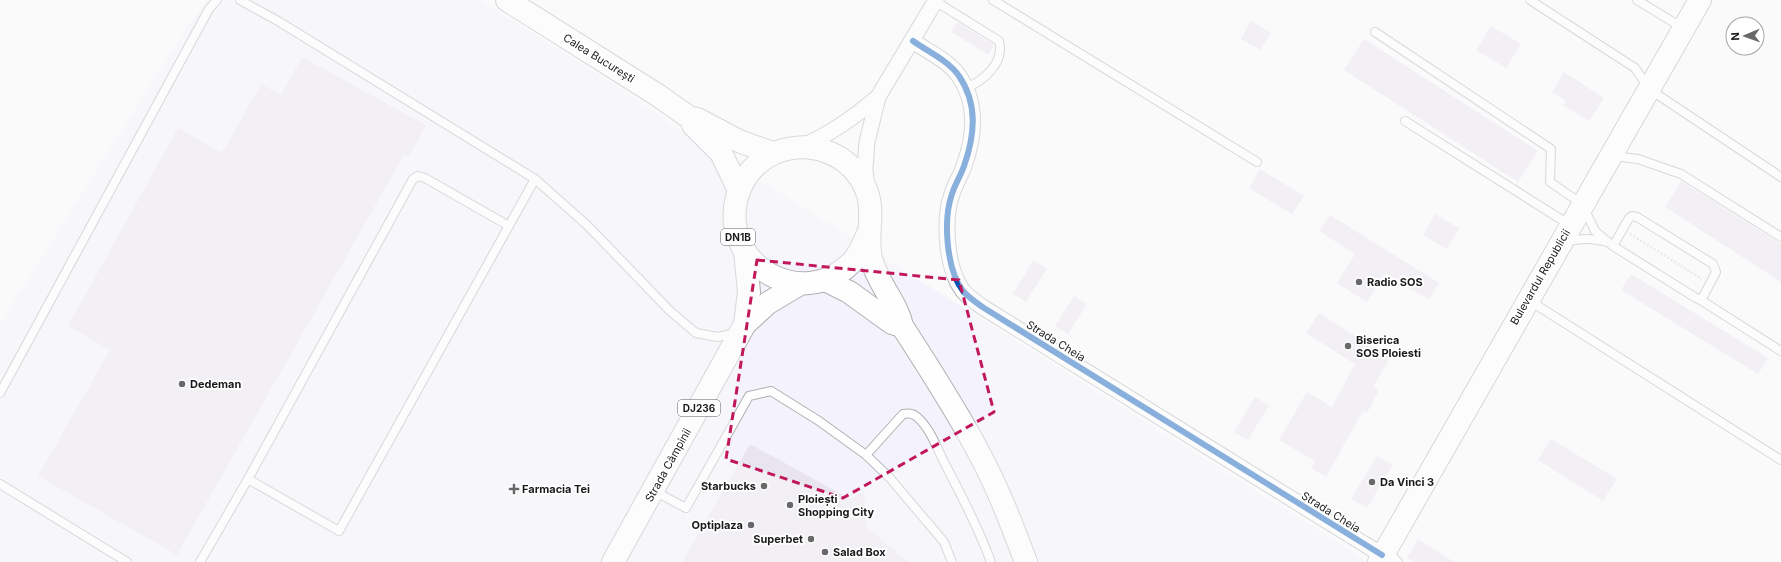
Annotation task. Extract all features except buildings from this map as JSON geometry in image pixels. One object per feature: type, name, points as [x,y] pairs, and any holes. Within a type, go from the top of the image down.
[{"type":"main road","name":"Calea București","points":[[507,0],[659,96],[690,118]]},
{"type":"main road","name":"Bulevardul Republicii","points":[[1384,558],[1559,244],[1700,0]]},
{"type":"main road","points":[[690,118],[697,119],[741,142],[773,153]]},
{"type":"main road","points":[[690,118],[693,125],[720,153],[739,190]]},
{"type":"main road","name":"DN1B","points":[[868,233],[862,248],[852,262],[840,272],[825,280],[800,284],[774,278],[753,262],[744,251],[738,237],[734,222],[735,206],[739,190],[752,168],[773,153],[787,148],[802,146],[830,152],[843,160],[854,170],[868,195],[870,214],[868,233],[871,257],[875,270],[900,316],[902,326],[980,453],[1001,497],[1026,562]]},
{"type":"main road","name":"DJ236","points":[[743,328],[749,292],[744,251]]},
{"type":"main road","points":[[825,280],[849,292],[892,323],[902,326]]},
{"type":"main road","name":"DJ236","points":[[743,328],[780,295],[800,284]]},
{"type":"main road","name":"Strada Câmpinii","points":[[613,562],[743,328]]},
{"type":"street","points":[[868,195],[865,169],[867,142],[878,97],[936,1]]},
{"type":"street","name":"Strada Cheia","points":[[913,40],[947,64],[958,74],[966,88],[971,103],[974,122],[971,143],[964,166],[952,194],[948,218],[948,245],[951,264],[956,279],[963,291],[984,308],[1384,558]]},
{"type":"street","points":[[802,146],[821,138],[846,123],[878,97]]},
{"type":"lane","points":[[0,393],[209,9],[217,0]]},
{"type":"lane","points":[[240,0],[278,21],[535,179],[587,225],[670,311],[696,333],[718,337],[743,328]]},
{"type":"lane","points":[[993,0],[1257,162]]},
{"type":"lane","points":[[1530,0],[1635,68],[1649,89],[1781,177]]},
{"type":"lane","points":[[1638,0],[1684,28]]},
{"type":"lane","points":[[936,1],[999,41],[1001,48],[999,57],[986,76],[966,88]]},
{"type":"lane","points":[[1375,32],[1551,149],[1550,182],[1582,204],[1595,230],[1610,244],[1781,351]]},
{"type":"lane","points":[[1405,121],[1570,225]]},
{"type":"lane","points":[[1610,156],[1638,159],[1681,174],[1781,237]]},
{"type":"lane","points":[[200,562],[248,479],[413,179],[418,176],[425,178],[509,226]]},
{"type":"lane","points":[[248,479],[339,531],[535,179]]},
{"type":"lane","points":[[1610,244],[1623,229],[1629,218],[1632,216],[1638,217],[1713,264],[1716,272],[1703,297],[1699,299]]},
{"type":"lane","points":[[1559,244],[1580,238],[1592,238],[1610,244]]},
{"type":"lane","points":[[1528,299],[1781,460]]},
{"type":"lane","points":[[653,491],[686,508],[749,396],[771,391],[807,413],[866,455],[889,477],[944,542],[952,562]]},
{"type":"lane","points":[[866,455],[903,414],[910,413],[922,421],[977,528],[991,562]]},
{"type":"lane","points":[[0,484],[127,562]]},
{"type":"path","points":[[1623,229],[1710,284]]},
{"type":"highlighted area","points":[[757,260],[959,280],[994,412],[843,498],[726,459]]},
{"type":"shaded area","points":[[207,0],[480,0],[626,92],[701,146],[777,191],[1369,562],[0,562],[0,324],[185,30]]},
{"type":"cycle path","points":[[913,41],[944,61],[955,71],[965,87],[972,109],[973,120],[971,143],[964,166],[949,204],[947,230],[953,270],[957,282],[963,291],[984,308],[1382,555]]},
{"type":"place","name":"Radio SOS","points":[[1359,282]]},
{"type":"place","name":"Biserica SOS Ploiesti","points":[[1348,346]]},
{"type":"place","name":"Dedeman","points":[[182,384]]},
{"type":"place","name":"Da Vinci 3","points":[[1372,482]]},
{"type":"place","name":"Starbucks","points":[[764,486]]},
{"type":"place","name":"Farmacia Tei","points":[[514,489]]},
{"type":"place","name":"Ploiești Shopping City","points":[[790,505]]},
{"type":"place","name":"Optiplaza","points":[[751,525]]},
{"type":"place","name":"Superbet","points":[[811,539]]},
{"type":"place","name":"Salad Box","points":[[825,552]]}]
